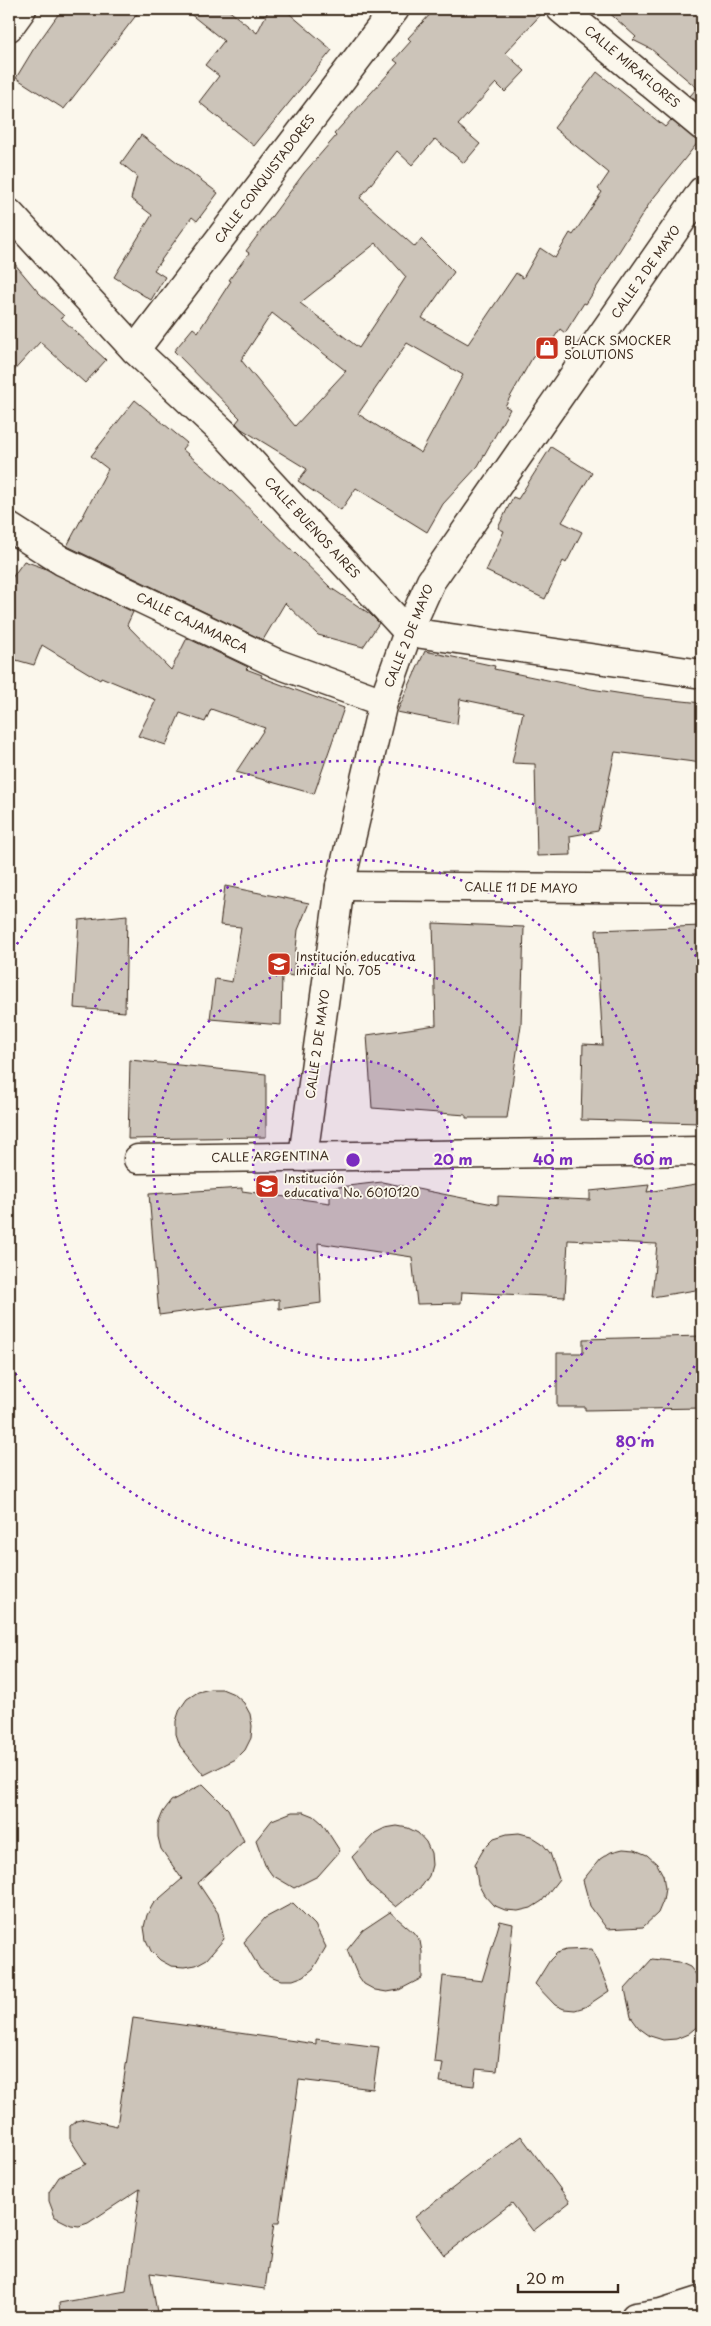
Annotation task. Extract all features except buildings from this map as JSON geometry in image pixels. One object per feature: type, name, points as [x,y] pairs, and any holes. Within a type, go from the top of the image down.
[{"type":"street","points":[[9,27],[22,9]]},
{"type":"street","name":"CALLE CONQUISTADORES","points":[[135,350],[395,9]]},
{"type":"street","name":"CALLE MIRAFLORES","points":[[561,9],[702,126]]},
{"type":"street","name":"CALLE 2 DE MAYO","points":[[302,1157],[340,886],[383,702],[408,632],[430,581],[702,191]]},
{"type":"street","name":"CALLE BUENOS AIRES","points":[[9,213],[135,350],[228,438],[408,632]]},
{"type":"street","name":"CALLE CAJAMARCA","points":[[9,527],[62,561],[269,660],[383,702]]},
{"type":"street","points":[[408,632],[702,674]]},
{"type":"street","name":"CALLE 11 DE MAYO","points":[[340,886],[702,889]]},
{"type":"street","name":"CALLE ARGENTINA","points":[[138,1159],[702,1151]]},
{"type":"street","points":[[635,2317],[663,2315],[702,2300]]},
{"type":"place","name":"BLACK SMOCKER SOLUTIONS","points":[[547,348]]},
{"type":"place","name":"Institución educativa inicial No. 705","points":[[279,964]]},
{"type":"place","name":"Institución educativa No. 6010120","points":[[267,1186]]}]
